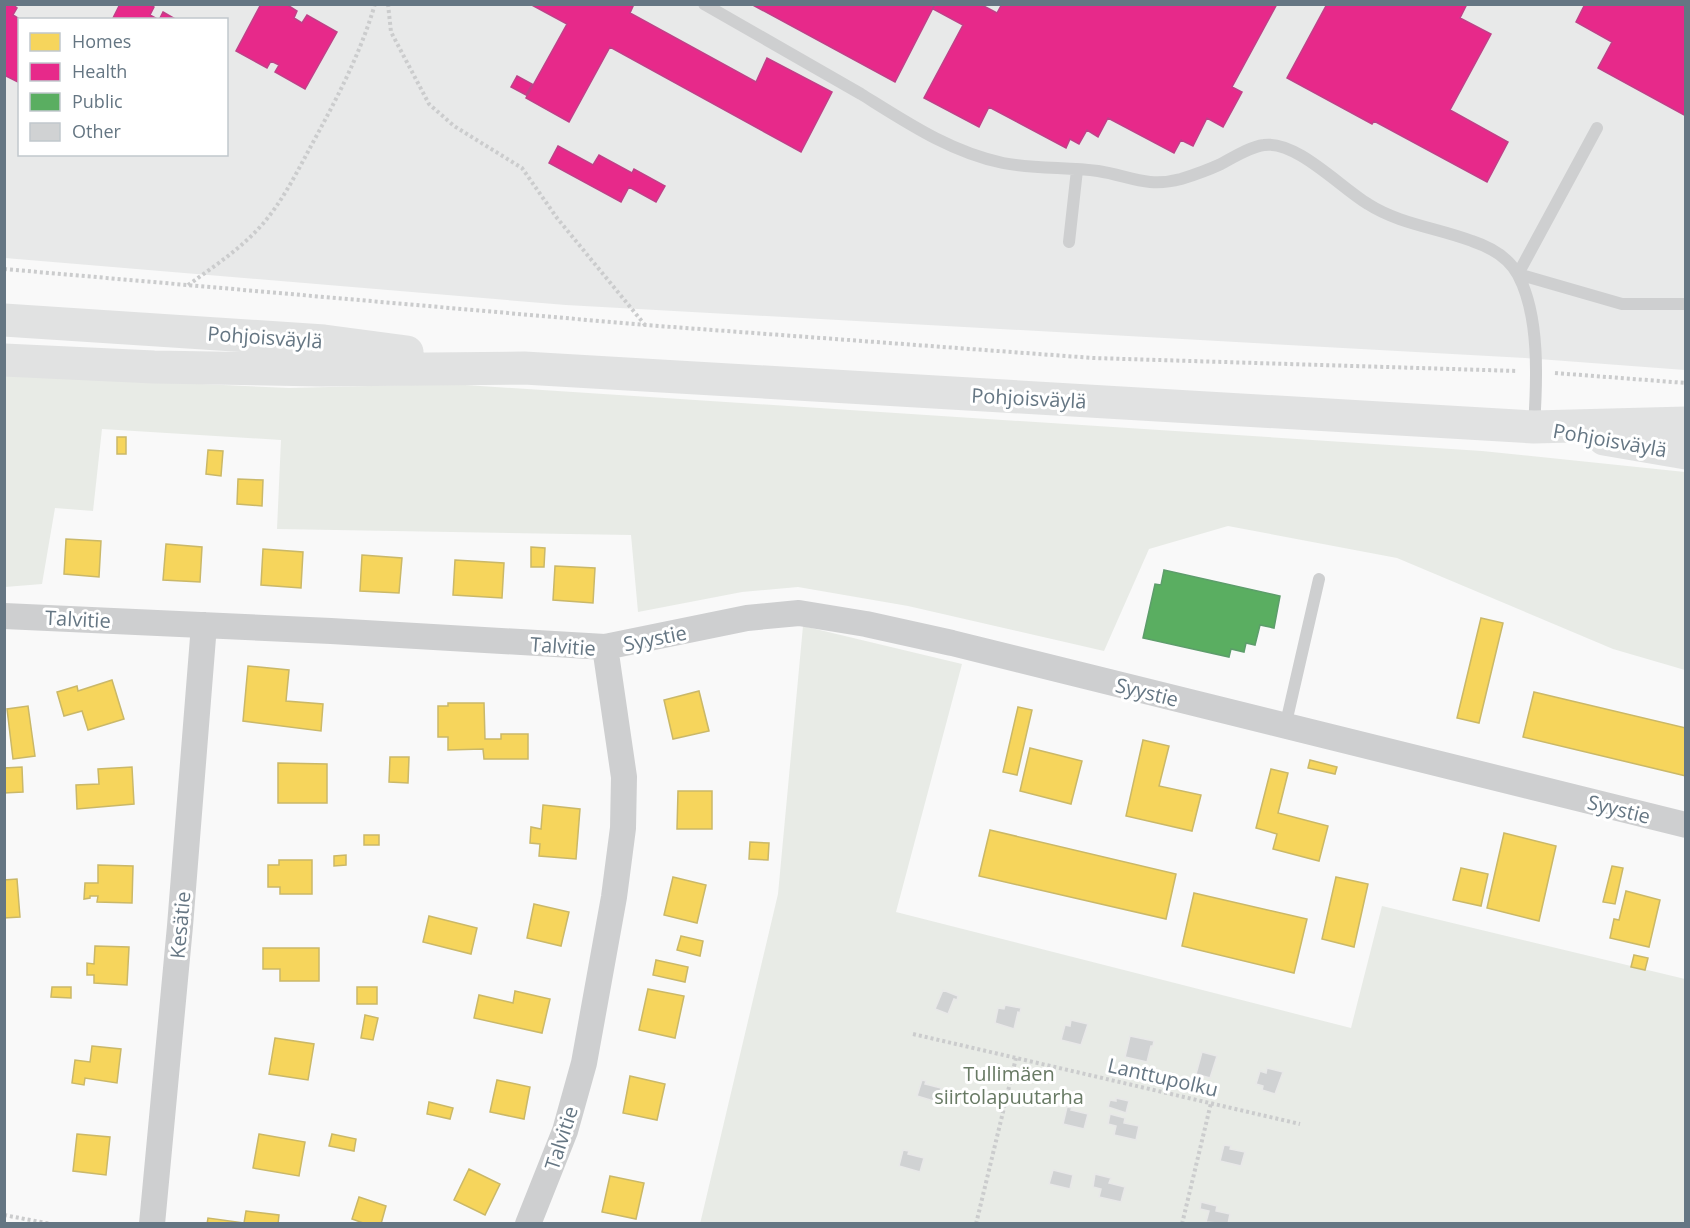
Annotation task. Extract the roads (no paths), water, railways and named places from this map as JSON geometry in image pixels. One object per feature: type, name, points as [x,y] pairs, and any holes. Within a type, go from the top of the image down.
[{"type":"main road","name":"Pohjoisväylä","points":[[4,320],[324,341],[524,368]]},
{"type":"main road","name":"Pohjoisväylä","points":[[4,360],[154,367],[309,370],[524,368],[1534,427],[1686,423]]},
{"type":"main road","name":"Pohjoisväylä","points":[[1534,427],[1686,453]]},
{"type":"street","name":"Syystie","points":[[605,647],[747,618],[799,613],[866,624],[952,643],[1686,825]]},
{"type":"street","name":"Talvitie","points":[[4,616],[605,647],[624,777],[623,828],[612,908],[584,1063],[565,1131],[528,1224]]},
{"type":"street","name":"Kesätie","points":[[152,1224],[181,914],[204,625]]},
{"type":"lane","points":[[704,4],[767,39],[918,130],[969,154],[1005,163],[1100,172],[1154,184],[1180,179],[1216,166],[1264,144],[1282,146],[1300,155],[1370,206],[1394,217],[1449,233],[1493,250],[1518,274],[1528,303],[1537,372],[1534,427]]},
{"type":"lane","points":[[1518,274],[1597,128]]},
{"type":"lane","points":[[1069,242],[1077,170]]},
{"type":"lane","points":[[1518,274],[1622,304],[1686,304]]},
{"type":"lane","points":[[1285,726],[1319,579]]},
{"type":"park label","name":"Tullimäen siirtolapuutarha","points":[[1009,1084]]}]
